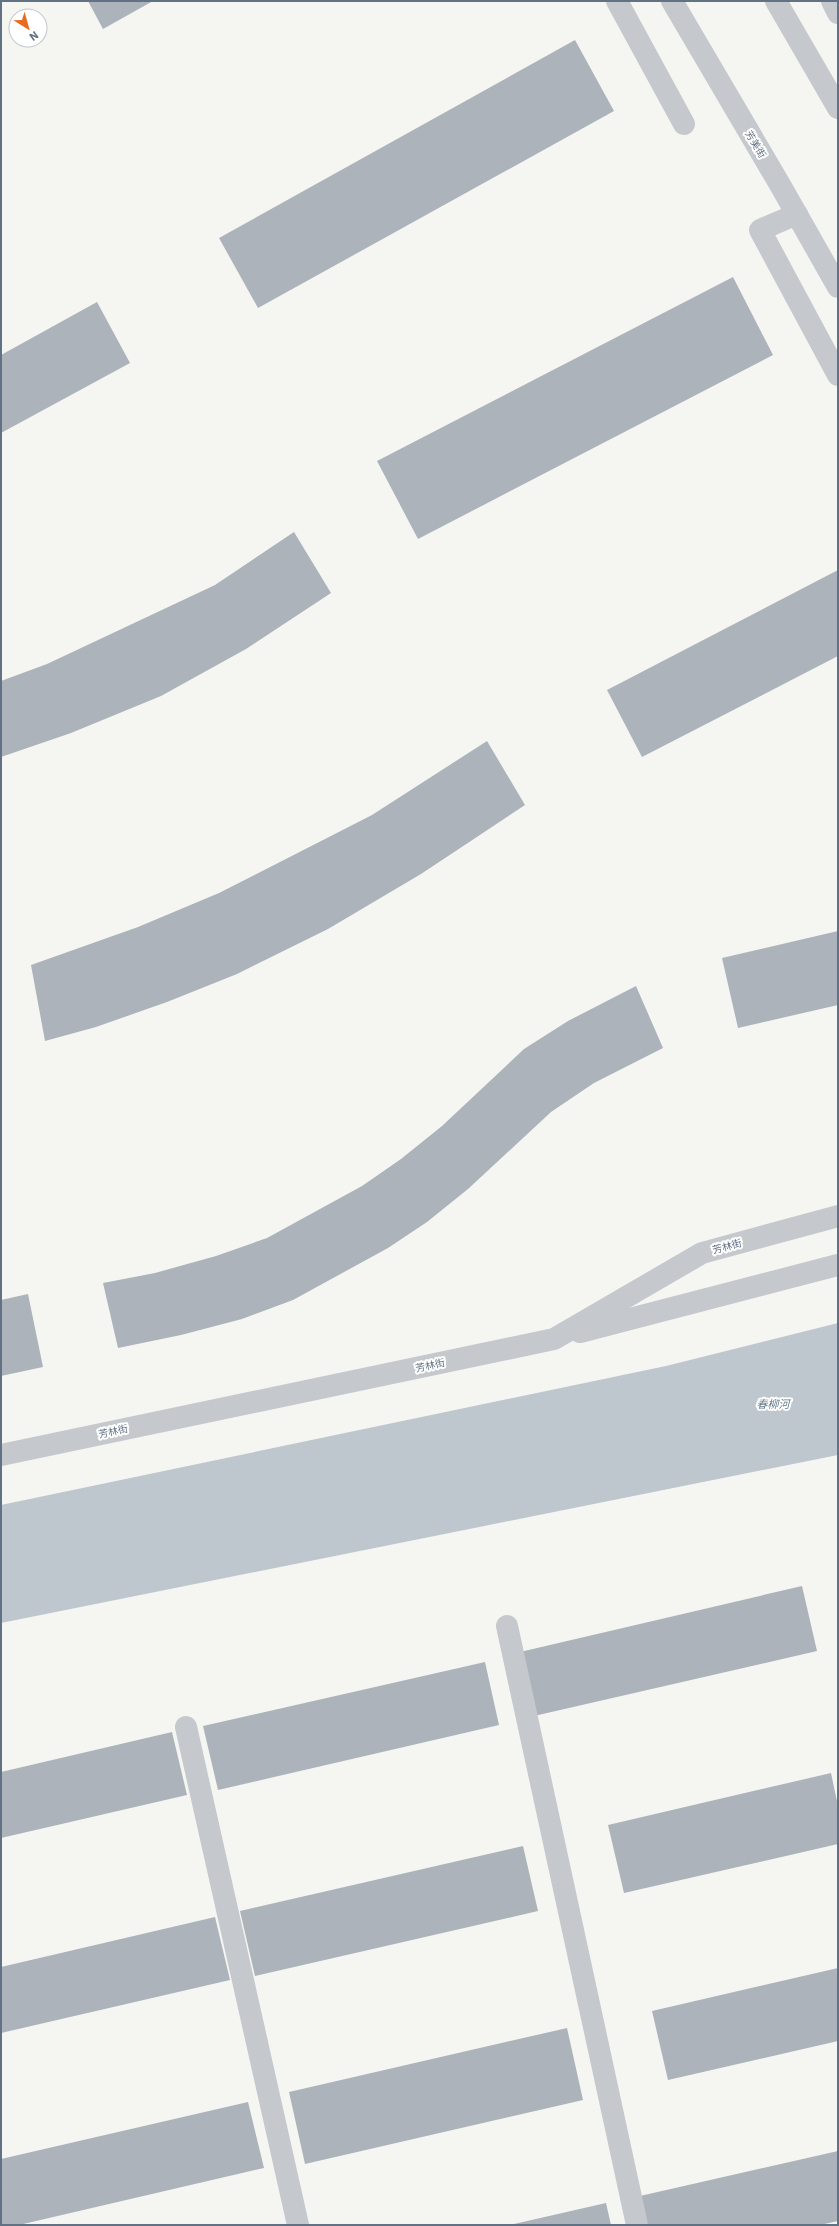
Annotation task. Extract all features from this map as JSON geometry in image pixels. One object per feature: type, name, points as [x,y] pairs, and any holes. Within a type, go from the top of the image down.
[{"type":"street","points":[[617,1],[684,124]]},
{"type":"street","name":"芳美街","points":[[672,1],[838,287]]},
{"type":"street","points":[[776,1],[838,108]]},
{"type":"street","points":[[832,1],[838,13]]},
{"type":"street","points":[[797,214],[760,230],[838,375]]},
{"type":"street","name":"芳林街","points":[[1,1455],[554,1339],[702,1253],[838,1216]]},
{"type":"street","points":[[554,1339],[838,1265]]},
{"type":"street","points":[[507,1626],[637,2225]]},
{"type":"street","points":[[186,1727],[298,2225]]},
{"type":"water","name":"春柳河","points":[[838,1323],[838,1455],[1,1623],[1,1505],[666,1366]]},
{"type":"building","points":[[88,1],[153,1],[103,29]]},
{"type":"building","points":[[575,40],[614,111],[258,308],[219,238]]},
{"type":"building","points":[[733,277],[773,355],[418,539],[377,461]]},
{"type":"building","points":[[97,302],[130,363],[1,433],[1,355]]},
{"type":"building","points":[[294,532],[331,593],[246,649],[161,696],[71,733],[1,757],[1,681],[47,664],[215,585]]},
{"type":"building","points":[[838,570],[838,656],[642,757],[607,690]]},
{"type":"building","points":[[487,741],[525,805],[421,874],[328,929],[237,974],[167,1002],[96,1027],[45,1041],[31,965],[138,927],[219,893],[372,815]]},
{"type":"building","points":[[838,931],[838,1005],[738,1028],[722,958]]},
{"type":"building","points":[[636,986],[663,1048],[594,1083],[551,1112],[468,1189],[427,1222],[388,1248],[293,1300],[242,1319],[181,1335],[118,1348],[103,1283],[155,1273],[216,1256],[267,1238],[362,1186],[401,1159],[442,1126],[524,1049],[568,1021]]},
{"type":"building","points":[[28,1294],[43,1367],[1,1376],[1,1300]]},
{"type":"building","points":[[802,1586],[817,1651],[534,1716],[520,1652]]},
{"type":"building","points":[[485,1662],[499,1725],[218,1790],[203,1726]]},
{"type":"building","points":[[172,1732],[187,1795],[1,1838],[1,1772]]},
{"type":"building","points":[[831,1773],[838,1806],[838,1844],[624,1893],[608,1825]]},
{"type":"building","points":[[523,1846],[538,1911],[255,1976],[240,1911]]},
{"type":"building","points":[[215,1917],[230,1980],[1,2033],[1,1967]]},
{"type":"building","points":[[838,1968],[838,2041],[668,2080],[652,2011]]},
{"type":"building","points":[[567,2028],[583,2100],[305,2164],[289,2092]]},
{"type":"building","points":[[248,2102],[264,2168],[19,2225],[1,2225],[1,2159]]},
{"type":"building","points":[[838,2151],[838,2221],[820,2225],[647,2225],[640,2196]]},
{"type":"building","points":[[606,2203],[611,2225],[514,2225],[514,2224]]}]
